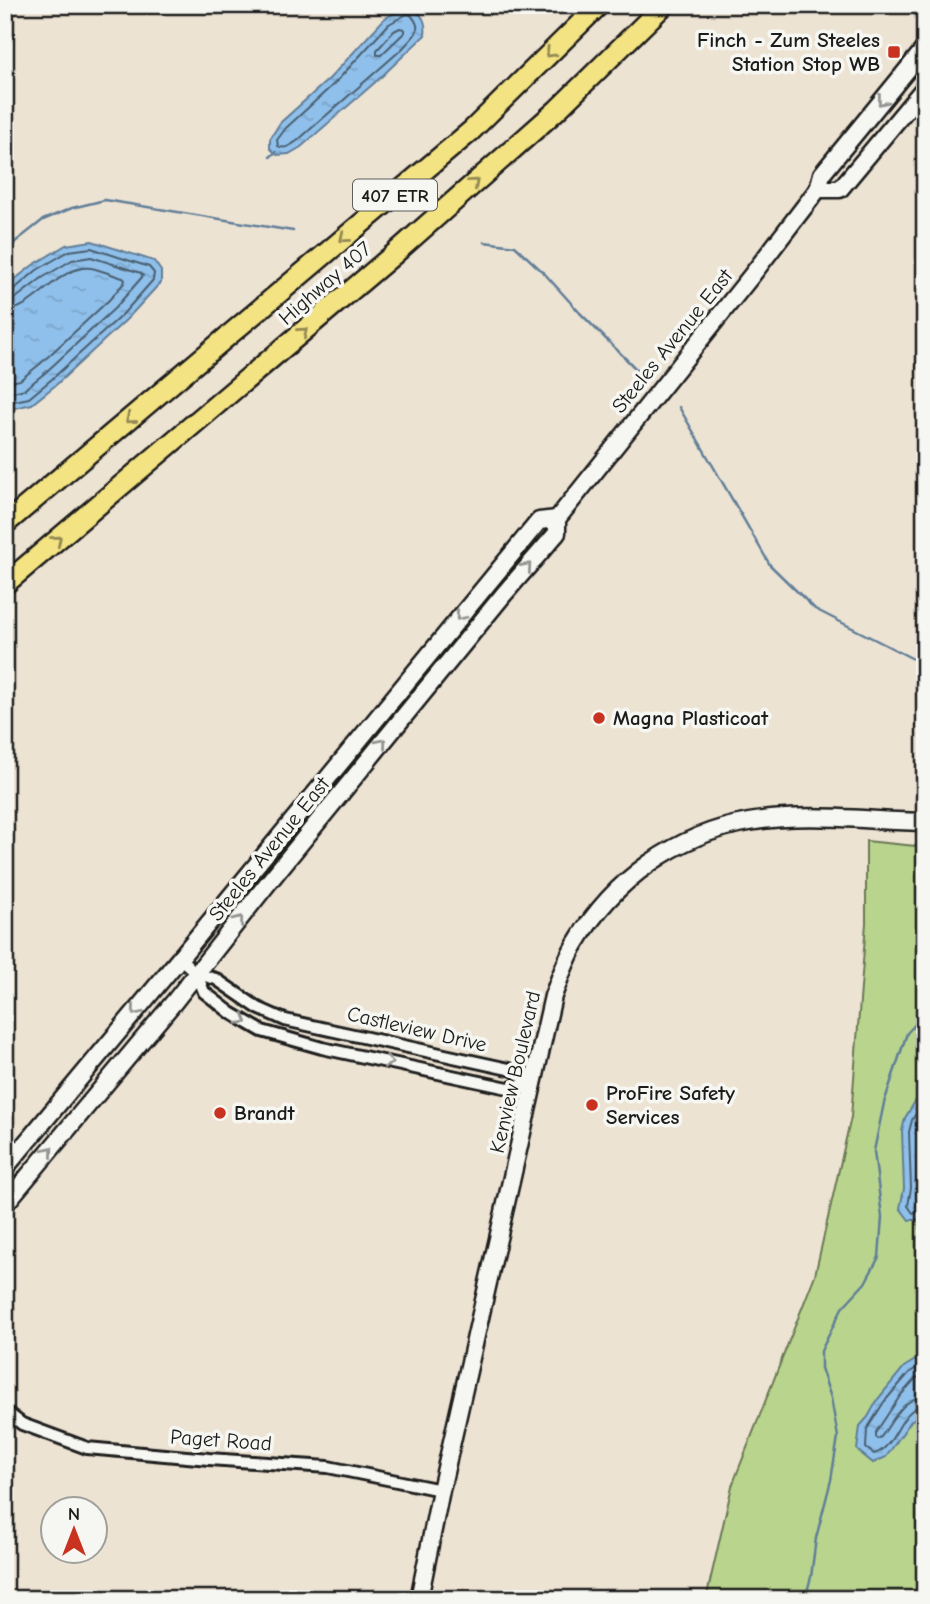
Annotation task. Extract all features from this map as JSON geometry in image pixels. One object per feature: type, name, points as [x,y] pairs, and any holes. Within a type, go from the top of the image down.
[{"type":"highway","name":"Highway 407","points":[[5,524],[471,131],[598,5]]},
{"type":"highway","name":"Highway 407","points":[[5,584],[393,255],[557,110],[664,5]]},
{"type":"main road","name":"Steeles Avenue East","points":[[5,1204],[197,974],[276,872],[504,594],[557,533],[557,519],[752,275],[818,189],[822,174],[925,48]]},
{"type":"main road","points":[[818,189],[840,189],[925,87]]},
{"type":"main road","points":[[908,107],[925,99]]},
{"type":"main road","name":"Steeles Avenue East","points":[[5,1168],[538,521],[557,519]]},
{"type":"main road","name":"Kenview Boulevard","points":[[419,1599],[441,1490],[553,996],[563,967],[576,942],[599,910],[649,862],[694,838],[716,830],[750,822],[821,818],[925,822]]},
{"type":"street","name":"Castleview Drive","points":[[180,958],[197,974],[204,992],[262,1031],[322,1048],[508,1088],[533,1083]]},
{"type":"street","name":"Castleview Drive","points":[[197,974],[216,979],[258,1008],[285,1020],[513,1070],[533,1083]]},
{"type":"street","name":"Castleview Drive","points":[[322,1048],[326,1029]]},
{"type":"street","name":"Paget Road","points":[[5,1411],[22,1424],[87,1448],[328,1467],[441,1490]]},
{"type":"green space","points":[[866,841],[925,847],[925,1599],[706,1599],[732,1486],[815,1275],[851,1117],[866,923]]},
{"type":"water","points":[[413,6],[423,19],[425,35],[301,147],[289,154],[277,155],[270,148],[270,139],[280,123],[330,78],[385,18]]},
{"type":"water","points":[[92,241],[154,261],[161,271],[161,282],[128,318],[57,384],[32,404],[5,410],[5,287],[33,265],[66,245]]},
{"type":"water","points":[[925,1056],[925,1215],[917,1220],[909,1220],[900,1208],[904,1189],[902,1131],[905,1118],[922,1090],[919,1068]]},
{"type":"water","points":[[925,1354],[925,1411],[911,1421],[886,1457],[873,1463],[857,1450],[860,1426],[904,1367]]},
{"type":"waterway","points":[[419,14],[426,5]]},
{"type":"waterway","points":[[270,157],[276,152]]},
{"type":"waterway","points":[[5,250],[43,220],[72,208],[105,200],[293,231]]},
{"type":"waterway","points":[[484,242],[515,246],[638,371]]},
{"type":"waterway","points":[[679,407],[770,565],[815,609],[925,665]]},
{"type":"waterway","points":[[805,1599],[838,1437],[831,1398],[821,1368],[821,1351],[842,1308],[865,1283],[879,1257],[882,1217],[874,1151],[884,1103],[907,1033],[925,1014]]},
{"type":"place","name":"Finch - Zum Steeles Station Stop WB","points":[[894,52]]},
{"type":"place","name":"Magna Plasticoat","points":[[599,718]]},
{"type":"place","name":"ProFire Safety Services","points":[[592,1105]]},
{"type":"place","name":"Brandt","points":[[220,1113]]}]
